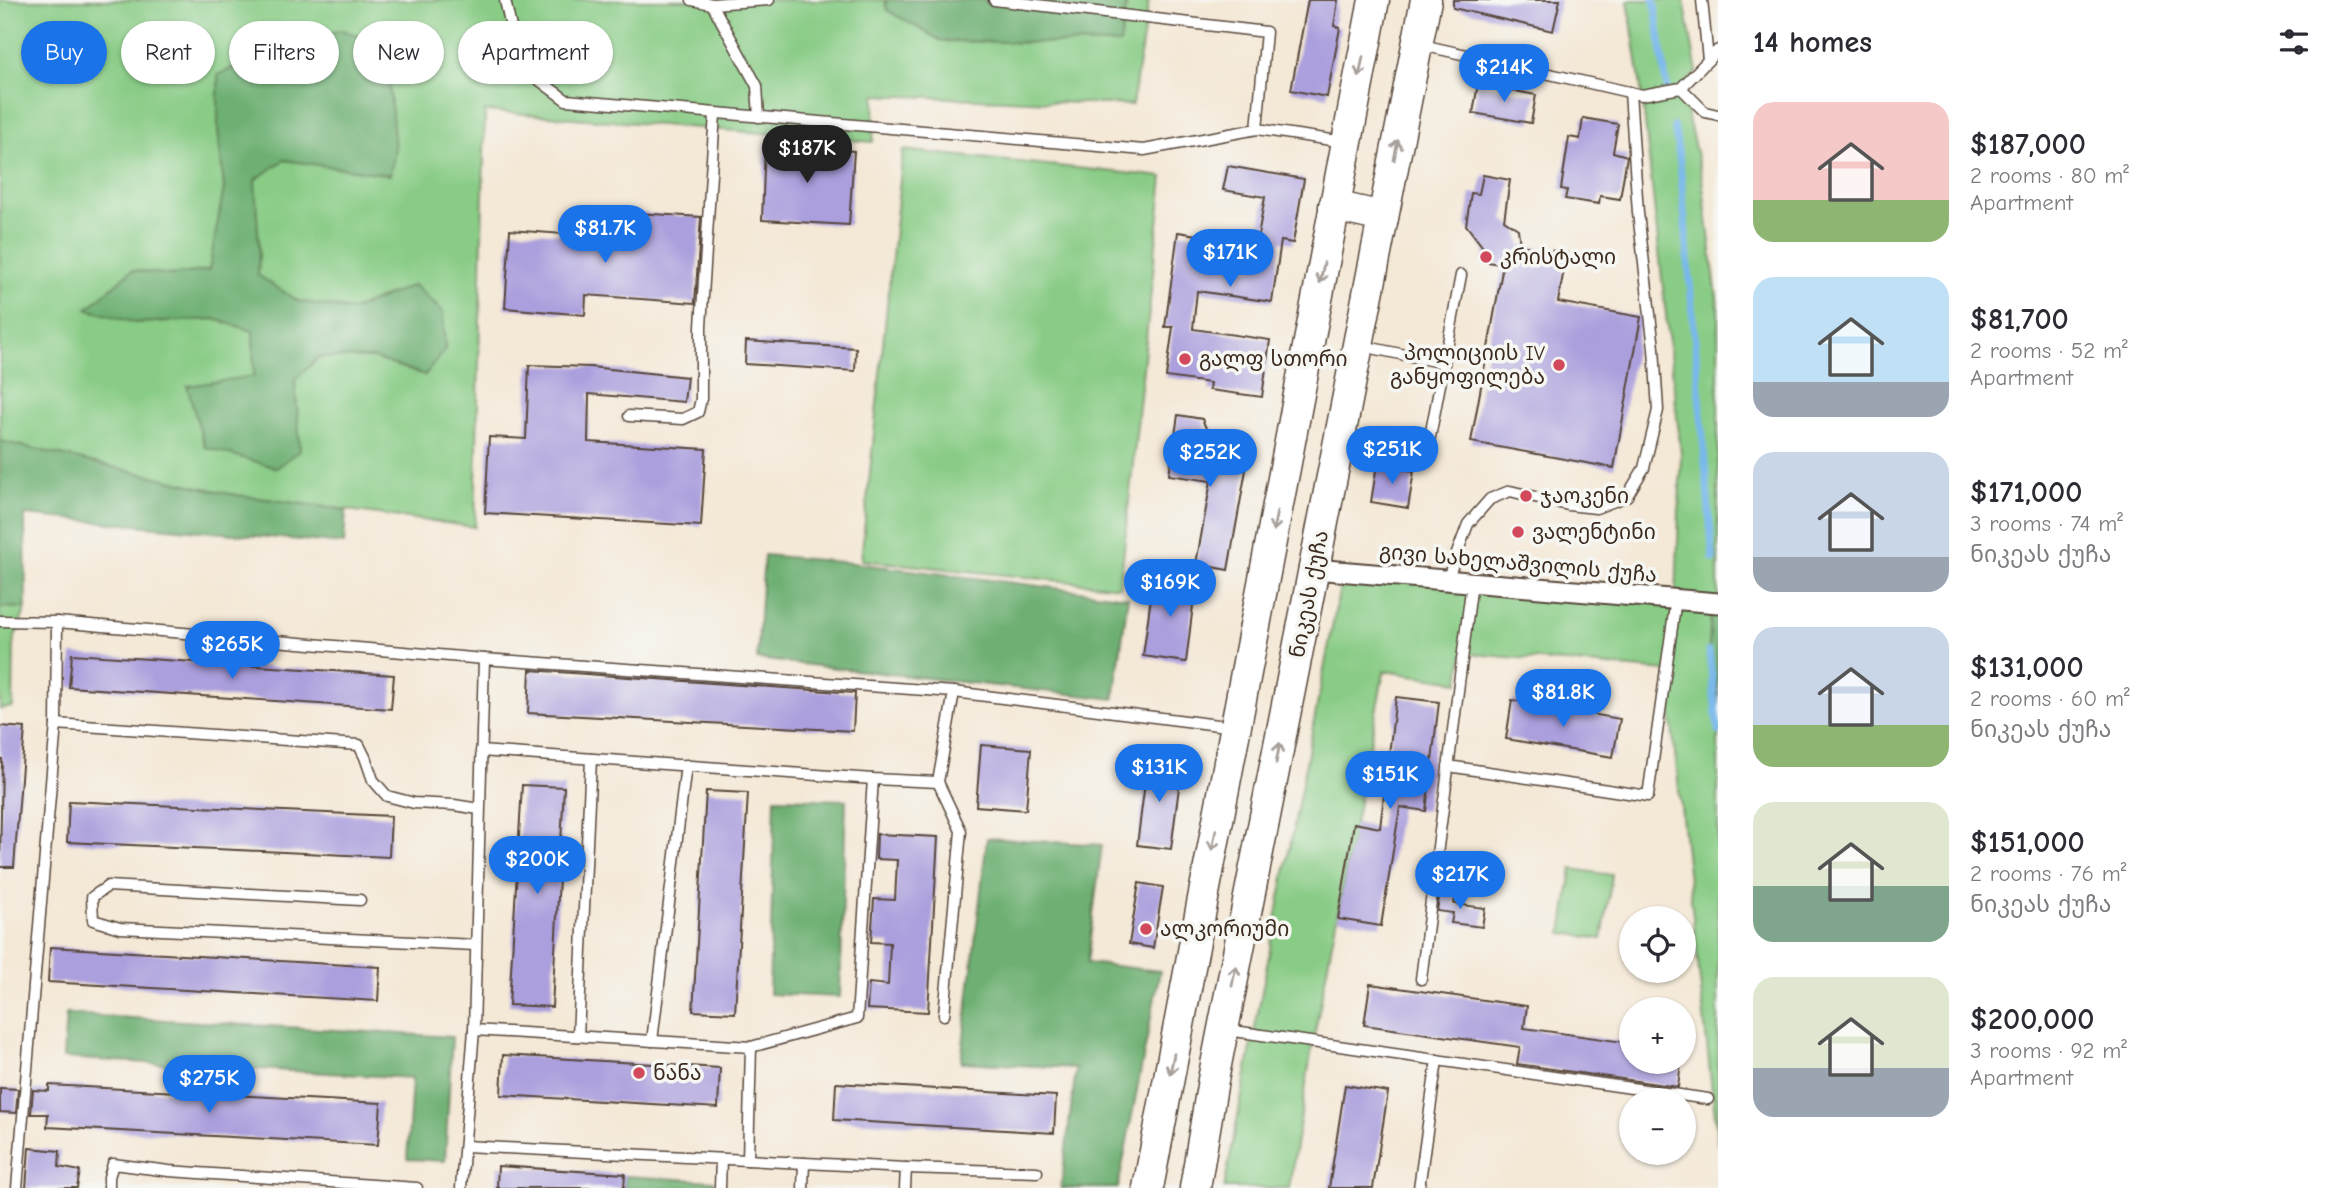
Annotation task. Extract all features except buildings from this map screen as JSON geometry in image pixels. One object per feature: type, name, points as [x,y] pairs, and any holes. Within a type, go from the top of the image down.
[{"type":"main road","points":[[1148,1188],[1374,0]]},
{"type":"main road","name":"ნიკეას ქუჩა","points":[[1195,1188],[1223,1029],[1426,0]]},
{"type":"main road","points":[[1334,206],[1383,217]]},
{"type":"street","name":"გივი სახელაშვილის ქუჩა","points":[[1314,569],[1718,603]]},
{"type":"lane","points":[[505,0],[519,65],[566,100],[1144,150],[1257,129],[1346,142]]},
{"type":"lane","points":[[692,0],[712,5],[769,0]]},
{"type":"lane","points":[[995,0],[1266,32],[1257,129]]},
{"type":"lane","points":[[1702,0],[1708,60]]},
{"type":"lane","points":[[712,5],[757,86],[759,117]]},
{"type":"lane","points":[[1418,44],[1642,94],[1681,88],[1718,50]]},
{"type":"lane","points":[[1681,88],[1705,112],[1718,115]]},
{"type":"lane","points":[[1447,580],[1468,524],[1489,499],[1510,491],[1569,505],[1596,508],[1627,496],[1644,468],[1658,410],[1654,348],[1638,213],[1630,92]]},
{"type":"lane","points":[[629,416],[683,419],[698,412],[701,399],[701,326],[715,114]]},
{"type":"lane","points":[[1429,442],[1461,275]]},
{"type":"lane","points":[[1358,345],[1444,363]]},
{"type":"lane","points":[[1421,979],[1472,582]]},
{"type":"lane","points":[[1448,766],[1648,796],[1676,598]]},
{"type":"lane","points":[[0,621],[57,622],[484,659],[954,692],[1236,727]]},
{"type":"lane","points":[[17,1188],[56,724],[57,622]]},
{"type":"lane","points":[[461,1188],[474,1030],[484,659]]},
{"type":"lane","points":[[944,1016],[961,831],[938,782],[954,692]]},
{"type":"lane","points":[[56,724],[359,745],[373,780],[387,796],[414,803],[454,805],[479,810]]},
{"type":"lane","points":[[481,751],[938,782]]},
{"type":"lane","points":[[578,1036],[591,759]]},
{"type":"lane","points":[[652,1041],[686,765]]},
{"type":"lane","points":[[474,1030],[751,1048],[857,1018],[873,779]]},
{"type":"lane","points":[[359,900],[108,886],[92,897],[93,920],[120,928],[475,945]]},
{"type":"lane","points":[[1223,1029],[1708,1099]]},
{"type":"lane","points":[[748,1160],[751,1048]]},
{"type":"lane","points":[[1419,1188],[1437,1060]]},
{"type":"lane","points":[[464,1146],[1037,1172]]},
{"type":"lane","points":[[720,1188],[721,1159]]},
{"type":"lane","points":[[803,1188],[804,1163]]},
{"type":"lane","points":[[108,1188],[113,1164],[169,1171],[417,1188]]},
{"type":"lane","points":[[905,1188],[906,1168]]},
{"type":"green space","points":[[0,0],[885,0],[887,10],[942,41],[1119,44],[1127,0],[1149,0],[1132,105],[875,95],[873,142],[485,111],[475,527],[230,494],[0,441]],"holes":[[[229,21],[339,21],[339,84],[233,84],[390,175],[284,160],[254,180],[259,248],[258,276],[298,301],[352,310],[414,285],[425,375],[373,358],[319,356],[295,380],[300,450],[254,376],[253,331],[214,319],[136,323],[88,309],[132,270],[171,275],[210,270],[224,188],[218,129],[218,75],[229,81]]]},
{"type":"green space","points":[[885,0],[1127,0],[1120,44],[942,41],[887,10]]},
{"type":"green space","points":[[1628,0],[1684,0],[1697,72],[1681,88],[1702,178],[1718,307],[1718,603],[1709,651],[1718,731],[1718,1145],[1696,944],[1696,906],[1692,906],[1666,671],[1463,653],[1459,682],[1384,671],[1313,1042],[1289,1188],[1224,1188],[1343,571],[1676,598],[1681,453],[1642,95]]},
{"type":"green space","points":[[339,31],[353,34],[353,84],[389,84],[395,150],[390,175],[284,160],[255,180],[258,275],[298,301],[352,310],[414,285],[443,312],[445,349],[425,375],[373,358],[319,357],[295,380],[300,450],[277,468],[205,447],[187,386],[254,376],[253,331],[214,319],[136,323],[87,309],[132,270],[171,275],[209,270],[224,188],[218,129],[218,75],[229,70],[229,84],[339,84]]},
{"type":"green space","points":[[903,150],[1163,177],[1120,587],[861,560]]},
{"type":"green space","points":[[0,441],[230,494],[346,510],[344,544],[25,515],[26,608],[0,607]]},
{"type":"green space","points":[[764,555],[853,563],[1128,597],[1114,699],[757,659]]},
{"type":"green space","points":[[1711,603],[1718,603],[1718,731],[1709,651]]},
{"type":"green space","points":[[0,607],[26,608],[14,640],[13,707],[0,709]]},
{"type":"green space","points":[[775,798],[846,800],[840,997],[769,994]]},
{"type":"green space","points":[[987,838],[1102,845],[1087,963],[1160,971],[1118,1188],[1061,1188],[1076,1068],[961,1062]]},
{"type":"green space","points":[[1572,869],[1612,875],[1602,939],[1562,933]]},
{"type":"green space","points":[[66,1014],[452,1037],[445,1161],[407,1159],[412,1078],[63,1058]]},
{"type":"green space","points":[[625,1176],[714,1181],[713,1188],[624,1188]]},
{"type":"waterway","points":[[1654,0],[1667,88]]},
{"type":"waterway","points":[[1674,126],[1680,162],[1713,559]]},
{"type":"waterway","points":[[1709,651],[1718,731]]},
{"type":"place","name":"კრისტალი","points":[[1486,257]]},
{"type":"place","name":"გალფ სთორი","points":[[1185,359]]},
{"type":"place","name":"პოლიციის IV განყოფილება","points":[[1559,365]]},
{"type":"place","name":"ჯაოკენი","points":[[1526,496]]},
{"type":"place","name":"ვალენტინი","points":[[1518,532]]},
{"type":"place","name":"ალკორიუმი","points":[[1146,929]]},
{"type":"place","name":"ნანა","points":[[639,1073]]}]
